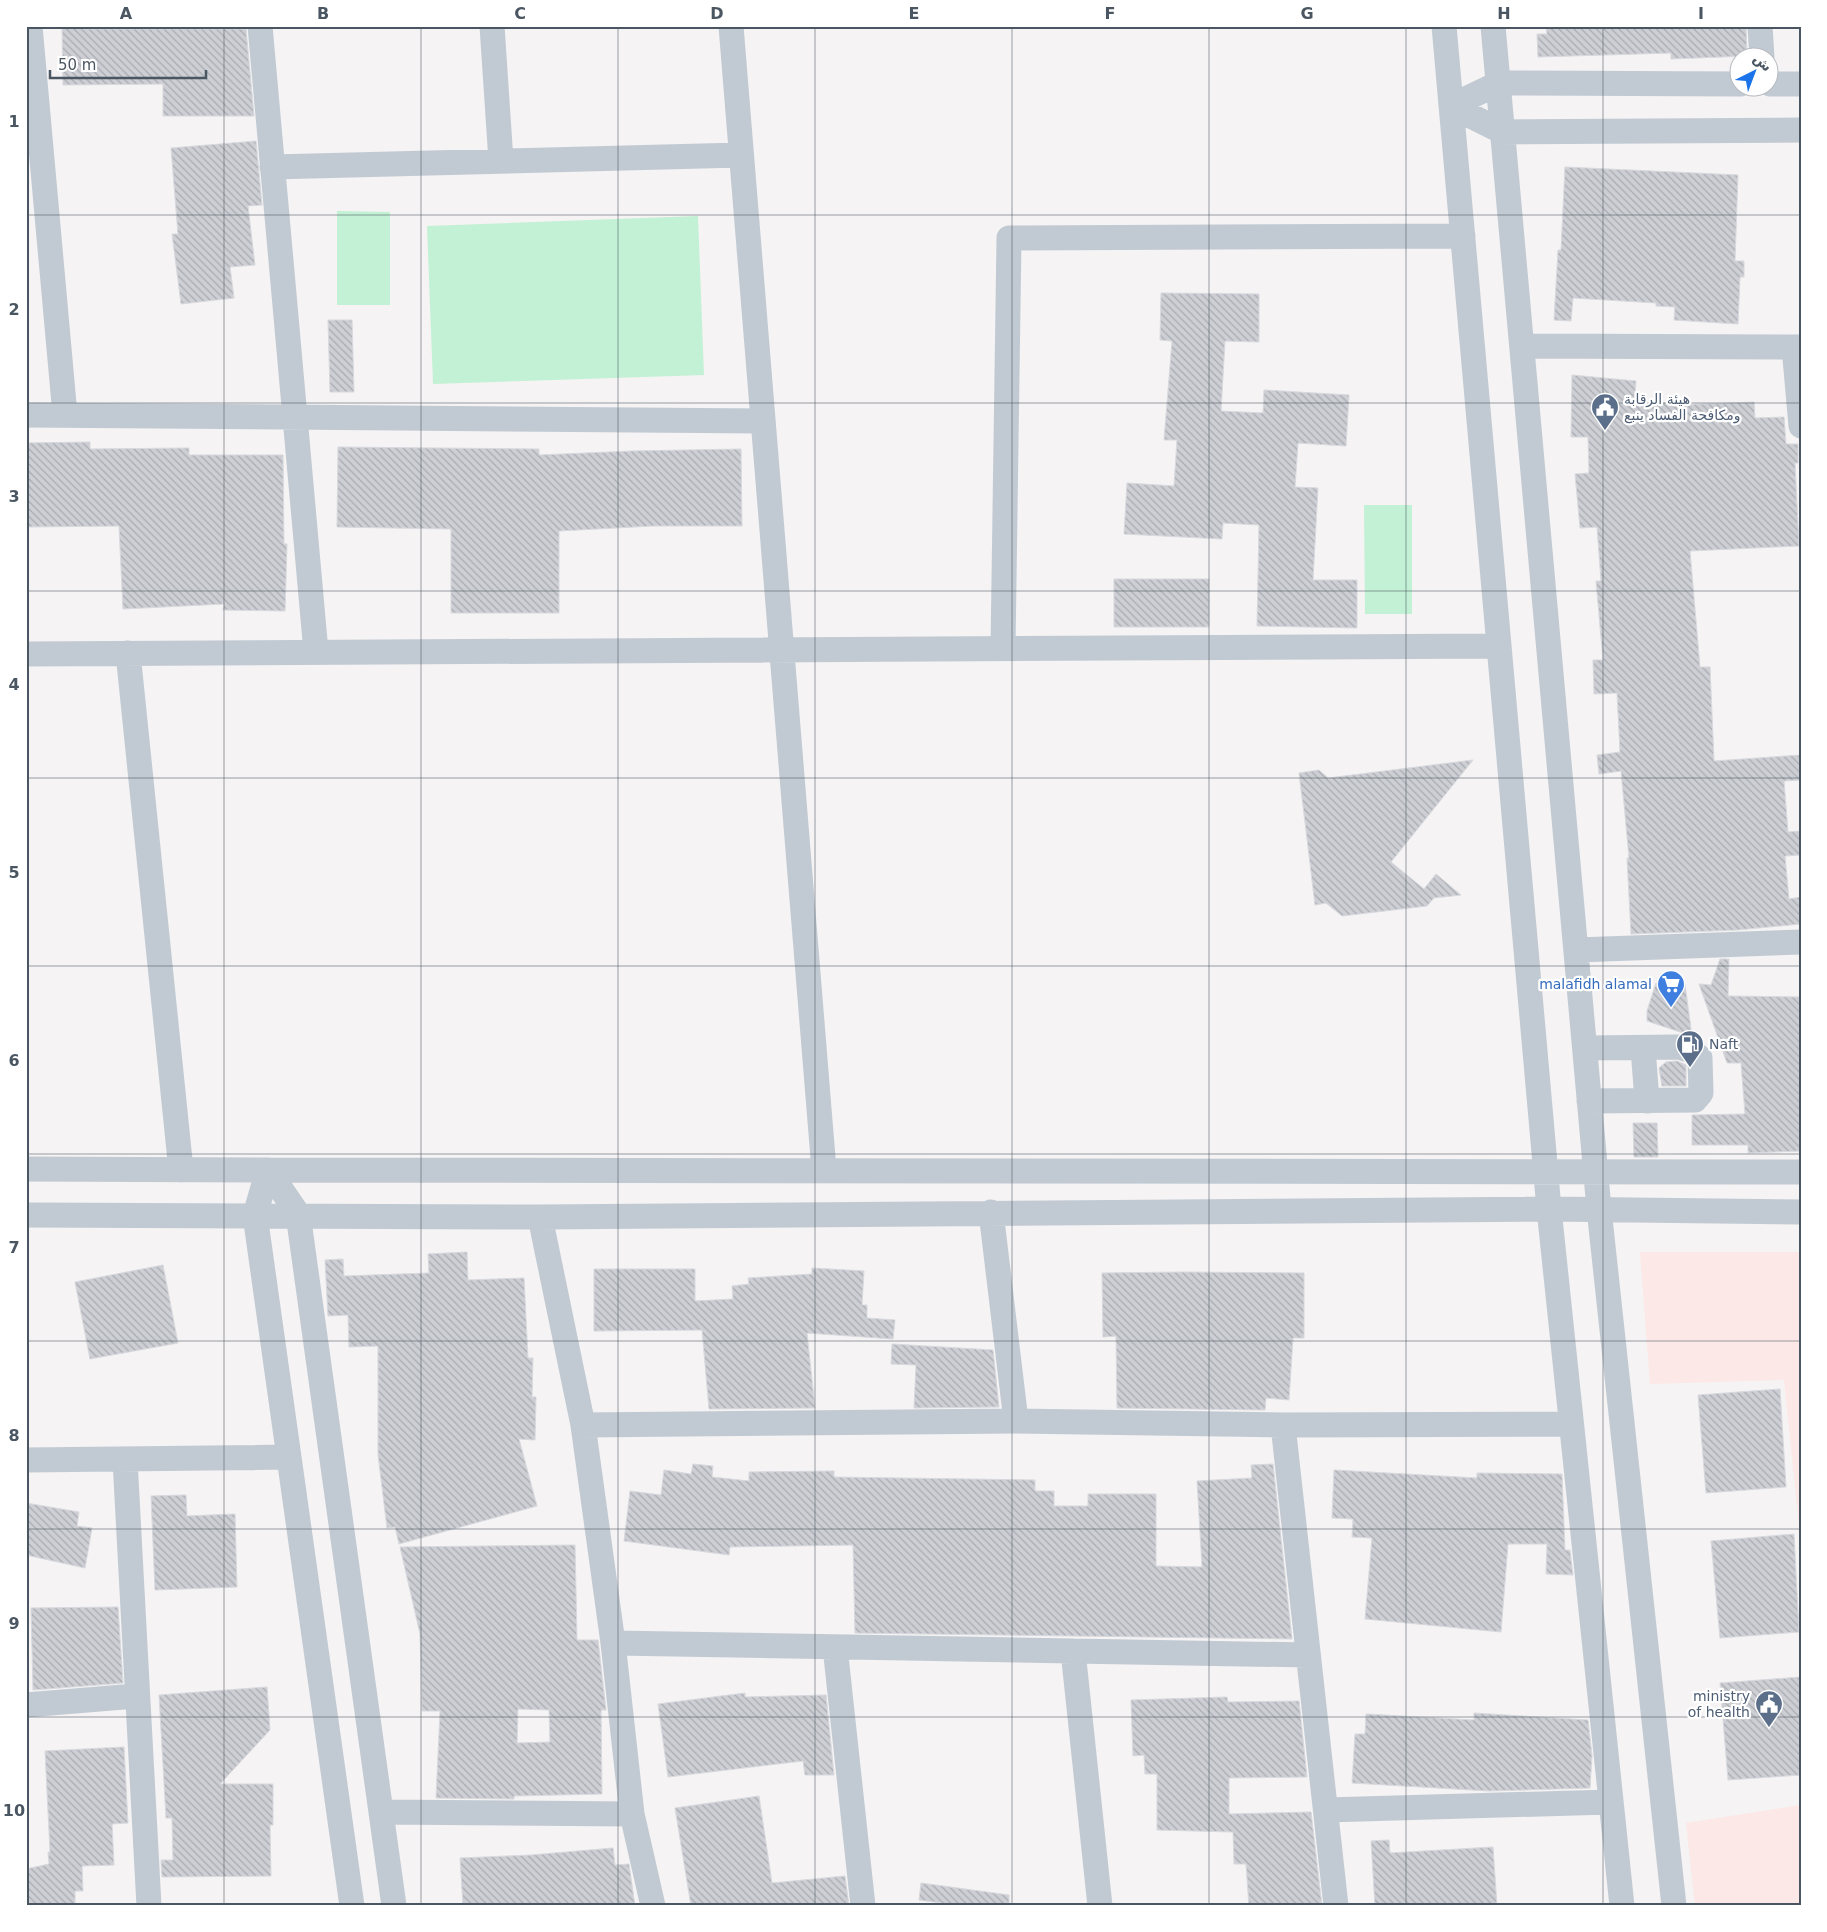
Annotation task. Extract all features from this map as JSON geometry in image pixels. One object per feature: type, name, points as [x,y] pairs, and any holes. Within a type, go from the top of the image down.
[{"type":"street","points":[[30,26],[65,415]]},
{"type":"street","points":[[260,26],[316,652]]},
{"type":"street","points":[[492,26],[501,161]]},
{"type":"street","points":[[731,26],[824,1170]]},
{"type":"street","points":[[1444,26],[1549,1209],[1622,1906]]},
{"type":"street","points":[[1494,26],[1595,1171],[1674,1906]]},
{"type":"street","points":[[1760,26],[1761,48]]},
{"type":"street","points":[[1451,106],[1498,83],[1730,84]]},
{"type":"street","points":[[1780,84],[1801,84]]},
{"type":"street","points":[[1451,106],[1503,132],[1801,130]]},
{"type":"street","points":[[272,167],[741,155]]},
{"type":"street","points":[[1003,648],[1009,238],[1463,236]]},
{"type":"street","points":[[1522,346],[1797,347],[1801,426]]},
{"type":"street","points":[[26,415],[763,421]]},
{"type":"street","points":[[26,654],[1499,646]]},
{"type":"street","points":[[128,654],[181,1170]]},
{"type":"street","points":[[1576,950],[1801,942]]},
{"type":"street","points":[[1584,1048],[1679,1047],[1692,1052],[1700,1058],[1701,1093],[1695,1100],[1589,1101]]},
{"type":"street","points":[[1643,1048],[1647,1101]]},
{"type":"street","points":[[26,1169],[1801,1172]]},
{"type":"street","points":[[268,1170],[298,1214],[394,1906]]},
{"type":"street","points":[[268,1170],[255,1215],[352,1906]]},
{"type":"street","points":[[26,1215],[298,1214],[540,1217],[1549,1209],[1801,1212]]},
{"type":"street","points":[[991,1212],[1016,1422]]},
{"type":"street","points":[[540,1217],[583,1425],[613,1643],[632,1814],[653,1906]]},
{"type":"street","points":[[583,1425],[1016,1422],[1283,1425],[1571,1424]]},
{"type":"street","points":[[1283,1425],[1336,1906]]},
{"type":"street","points":[[26,1460],[289,1457]]},
{"type":"street","points":[[125,1460],[136,1696],[149,1906]]},
{"type":"street","points":[[613,1643],[1308,1654]]},
{"type":"street","points":[[835,1647],[863,1906]]},
{"type":"street","points":[[1073,1651],[1100,1906]]},
{"type":"street","points":[[26,1705],[136,1696]]},
{"type":"street","points":[[1326,1810],[1610,1802]]},
{"type":"street","points":[[381,1812],[632,1814]]},
{"type":"shaded area","points":[[1640,1252],[1801,1252],[1801,1545],[1784,1380],[1650,1384]]},
{"type":"shaded area","points":[[1801,1805],[1801,1906],[1695,1906],[1686,1823]]},
{"type":"green space","points":[[337,211],[390,212],[390,305],[337,305]]},
{"type":"green space","points":[[698,216],[704,375],[433,384],[427,226]]},
{"type":"green space","points":[[1364,505],[1412,505],[1412,614],[1365,614]]},
{"type":"building","points":[[62,26],[82,26],[82,29],[246,29],[254,116],[163,116],[163,84],[63,85]]},
{"type":"building","points":[[1546,26],[1746,26],[1747,48],[1730,48],[1730,57],[1671,59],[1671,53],[1538,57],[1537,34],[1547,34]]},
{"type":"building","points":[[256,141],[262,205],[248,206],[255,265],[230,267],[234,298],[181,304],[172,234],[178,234],[171,148]]},
{"type":"building","points":[[1565,167],[1738,175],[1735,261],[1744,261],[1744,277],[1740,277],[1738,324],[1674,320],[1675,307],[1656,306],[1656,303],[1573,298],[1571,321],[1554,320],[1558,250],[1561,250]]},
{"type":"building","points":[[1161,293],[1259,294],[1259,342],[1225,341],[1221,411],[1263,413],[1264,390],[1349,395],[1346,446],[1298,443],[1295,487],[1318,488],[1313,580],[1357,580],[1357,628],[1257,626],[1259,525],[1223,523],[1222,539],[1124,534],[1127,483],[1174,486],[1177,440],[1164,440],[1172,341],[1160,340]]},
{"type":"building","points":[[328,320],[352,320],[354,392],[330,392]]},
{"type":"building","points":[[1572,375],[1636,381],[1634,404],[1675,402],[1675,405],[1754,402],[1755,418],[1784,417],[1786,444],[1798,444],[1798,463],[1795,463],[1799,546],[1690,551],[1700,667],[1710,667],[1714,761],[1801,755],[1801,780],[1784,781],[1788,832],[1801,831],[1801,855],[1785,856],[1789,899],[1801,897],[1801,924],[1737,930],[1631,934],[1627,858],[1629,858],[1621,771],[1599,774],[1597,755],[1620,752],[1617,693],[1594,694],[1593,660],[1603,660],[1596,581],[1601,581],[1597,527],[1580,528],[1575,474],[1589,473],[1588,437],[1571,437]]},
{"type":"building","points":[[90,442],[90,449],[189,448],[189,455],[283,455],[284,544],[287,544],[285,611],[223,610],[224,604],[123,609],[119,526],[26,527],[26,443]]},
{"type":"building","points":[[338,447],[539,449],[539,455],[741,449],[742,526],[653,526],[559,531],[559,613],[451,613],[451,529],[337,527]]},
{"type":"building","points":[[1114,579],[1209,579],[1209,627],[1114,627]]},
{"type":"building","points":[[1473,760],[1391,862],[1424,889],[1436,874],[1461,895],[1434,898],[1427,906],[1342,916],[1326,903],[1315,905],[1299,773],[1319,770],[1328,778]]},
{"type":"building","points":[[1720,959],[1729,959],[1728,996],[1801,997],[1801,1151],[1748,1153],[1748,1145],[1692,1145],[1692,1115],[1745,1114],[1741,1063],[1727,1063],[1699,984],[1711,985]]},
{"type":"building","points":[[1656,983],[1685,984],[1692,1036],[1647,1021],[1647,1011]]},
{"type":"building","points":[[1677,1061],[1686,1065],[1686,1086],[1662,1086],[1659,1068],[1666,1062]]},
{"type":"building","points":[[1633,1123],[1657,1123],[1658,1157],[1634,1157]]},
{"type":"building","points":[[467,1252],[468,1280],[524,1278],[528,1358],[533,1358],[532,1397],[536,1397],[535,1440],[519,1439],[537,1506],[399,1544],[395,1527],[387,1528],[378,1455],[378,1346],[349,1347],[348,1315],[328,1316],[325,1260],[343,1259],[344,1276],[429,1273],[428,1254]]},
{"type":"building","points":[[163,1265],[178,1343],[90,1359],[75,1282]]},
{"type":"building","points":[[812,1268],[864,1271],[862,1305],[867,1305],[867,1318],[895,1320],[893,1339],[807,1333],[815,1408],[709,1409],[702,1330],[594,1331],[594,1269],[695,1269],[695,1301],[733,1299],[732,1286],[749,1284],[748,1278],[812,1274]]},
{"type":"building","points":[[1102,1273],[1304,1273],[1304,1338],[1293,1338],[1289,1400],[1266,1398],[1265,1410],[1117,1408],[1116,1336],[1103,1337]]},
{"type":"building","points":[[892,1344],[993,1350],[999,1407],[914,1408],[916,1365],[891,1364]]},
{"type":"building","points":[[1780,1389],[1786,1487],[1706,1493],[1698,1395]]},
{"type":"building","points":[[693,1464],[713,1466],[712,1477],[749,1481],[749,1472],[834,1471],[834,1477],[1035,1480],[1035,1491],[1054,1491],[1054,1506],[1088,1506],[1088,1494],[1156,1494],[1156,1566],[1202,1567],[1197,1481],[1252,1478],[1251,1465],[1273,1464],[1292,1639],[855,1633],[853,1545],[730,1547],[729,1555],[624,1541],[630,1491],[661,1495],[664,1470],[691,1474]]},
{"type":"building","points":[[1334,1470],[1477,1478],[1477,1473],[1562,1474],[1565,1550],[1570,1550],[1573,1575],[1546,1574],[1547,1544],[1508,1544],[1501,1632],[1365,1619],[1372,1538],[1352,1537],[1353,1519],[1332,1518]]},
{"type":"building","points":[[186,1495],[187,1516],[235,1514],[237,1587],[155,1590],[151,1496]]},
{"type":"building","points":[[26,1503],[79,1512],[77,1526],[92,1528],[85,1568],[26,1555]]},
{"type":"building","points":[[1794,1534],[1799,1632],[1720,1638],[1711,1541]]},
{"type":"building","points":[[575,1545],[577,1640],[598,1640],[606,1710],[601,1710],[602,1794],[514,1796],[514,1799],[436,1798],[440,1711],[422,1711],[420,1634],[400,1547]],"holes":[[[518,1709],[549,1710],[550,1742],[517,1743]]]},
{"type":"building","points":[[118,1607],[123,1683],[33,1690],[31,1608]]},
{"type":"building","points":[[1801,1677],[1801,1775],[1728,1780],[1720,1683]]},
{"type":"building","points":[[267,1687],[270,1730],[220,1784],[273,1784],[273,1825],[270,1825],[271,1876],[162,1877],[161,1860],[173,1860],[172,1818],[166,1818],[159,1695]]},
{"type":"building","points":[[745,1693],[745,1697],[826,1695],[834,1775],[805,1775],[803,1761],[668,1777],[658,1704]]},
{"type":"building","points":[[1227,1697],[1228,1702],[1299,1701],[1307,1777],[1229,1778],[1229,1814],[1311,1812],[1322,1906],[1249,1906],[1246,1864],[1234,1864],[1233,1832],[1157,1830],[1157,1774],[1145,1774],[1144,1755],[1133,1756],[1131,1700]]},
{"type":"building","points":[[1474,1713],[1588,1720],[1592,1756],[1590,1788],[1489,1791],[1352,1783],[1355,1734],[1365,1734],[1366,1714],[1474,1720]]},
{"type":"building","points":[[124,1747],[128,1823],[112,1824],[114,1865],[82,1866],[83,1891],[75,1891],[75,1906],[26,1906],[26,1869],[49,1864],[45,1751]]},
{"type":"building","points":[[759,1796],[772,1883],[845,1876],[849,1906],[691,1906],[675,1808]]},
{"type":"building","points":[[1389,1840],[1390,1853],[1493,1847],[1497,1906],[1375,1906],[1371,1841]]},
{"type":"building","points":[[613,1848],[615,1865],[629,1864],[635,1906],[463,1906],[460,1858],[531,1855]]},
{"type":"building","points":[[921,1883],[1009,1895],[1009,1906],[941,1906],[942,1903],[919,1900]]},
{"type":"place","name":"هيئة الرقابة ومكافحة الفساد ينبع","points":[[1605,431]]},
{"type":"place","name":"malafidh alamal","points":[[1671,1008]]},
{"type":"place","name":"Naft","points":[[1690,1068]]},
{"type":"place","name":"ministry of health","points":[[1769,1728]]}]
